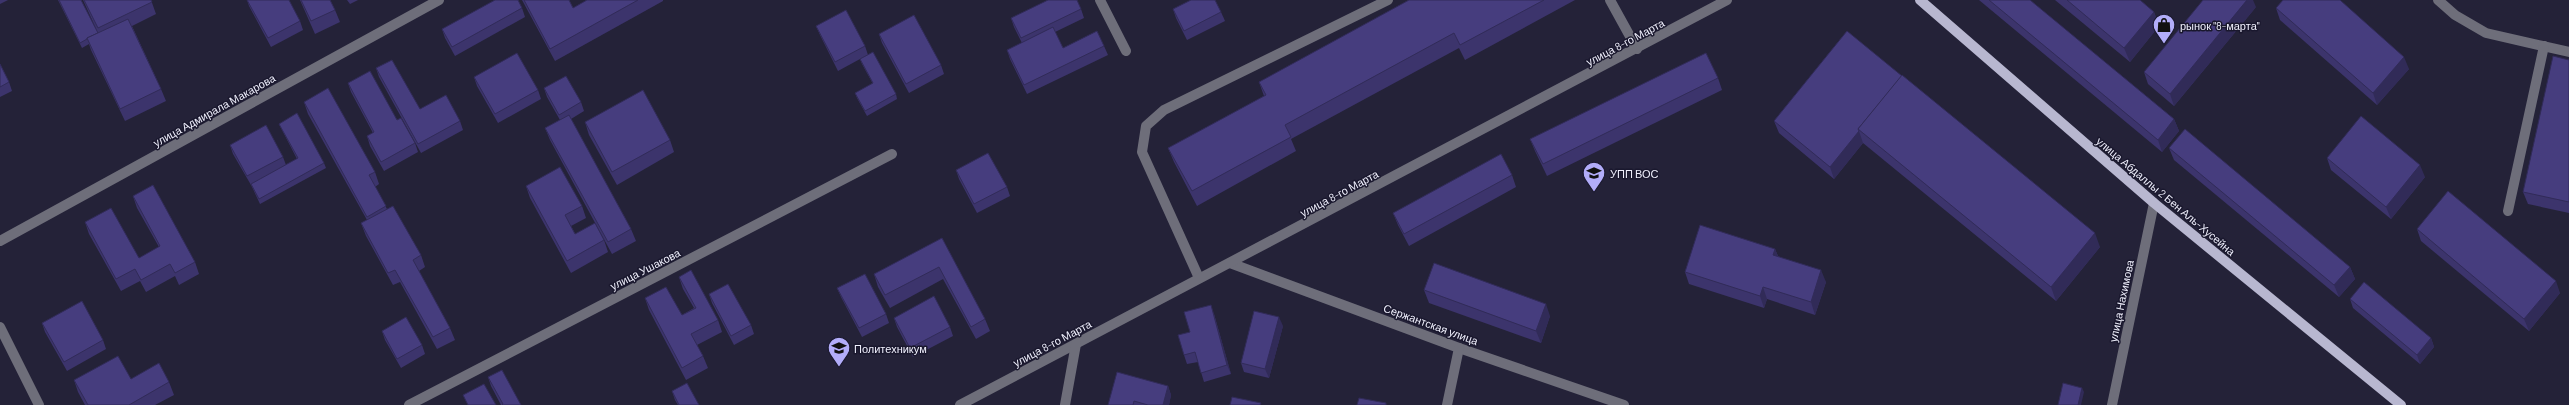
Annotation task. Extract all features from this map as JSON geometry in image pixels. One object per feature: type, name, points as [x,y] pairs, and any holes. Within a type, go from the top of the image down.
[{"type":"main road","name":"улица Абдаллы 2 Бен Аль-Хусейна","points":[[1920,0],[2154,203],[2401,405]]},
{"type":"street","name":"улица Адмирала Макарова","points":[[0,241],[439,0]]},
{"type":"street","points":[[1100,0],[1126,51]]},
{"type":"street","points":[[1199,278],[1142,152],[1146,126],[1164,110],[1388,0]]},
{"type":"street","points":[[1610,0],[1637,49]]},
{"type":"street","name":"улица 8-го Марта","points":[[960,405],[1637,49],[1727,0]]},
{"type":"street","points":[[2438,0],[2455,15],[2486,33],[2569,52]]},
{"type":"street","points":[[2508,211],[2544,46]]},
{"type":"street","name":"улица Ушакова","points":[[409,405],[892,154]]},
{"type":"street","name":"улица Нахимова","points":[[2112,405],[2154,203]]},
{"type":"street","name":"Сержантская улица","points":[[1230,263],[1459,348],[1624,405]]},
{"type":"street","points":[[0,327],[40,405]]},
{"type":"street","points":[[1065,405],[1076,344]]},
{"type":"street","points":[[1447,405],[1459,348]]},
{"type":"building","points":[[59,0],[81,0],[98,33],[80,43]]},
{"type":"building","points":[[84,0],[151,0],[152,2],[98,28]]},
{"type":"building","points":[[247,0],[289,0],[300,21],[268,38]]},
{"type":"building","points":[[301,0],[330,0],[335,10],[311,21]]},
{"type":"building","points":[[495,0],[518,0],[522,8],[452,47],[442,29]]},
{"type":"building","points":[[524,0],[569,0],[573,8],[587,0],[638,0],[550,49]]},
{"type":"building","points":[[1048,0],[1077,0],[1081,9],[1021,38],[1011,18]]},
{"type":"building","points":[[1191,0],[1215,0],[1221,12],[1184,31],[1173,9]]},
{"type":"building","points":[[1409,0],[1544,0],[1460,45],[1454,33],[1285,125],[1291,137],[1192,191],[1168,148],[1266,95],[1259,82]]},
{"type":"building","points":[[1989,0],[2030,0],[2174,119],[2158,140]]},
{"type":"building","points":[[2067,0],[2140,0],[2154,12],[2124,48]]},
{"type":"building","points":[[2203,0],[2247,0],[2170,94],[2144,72]]},
{"type":"building","points":[[2283,0],[2340,0],[2404,57],[2373,93],[2276,8]]},
{"type":"building","points":[[846,10],[865,46],[835,62],[816,26]]},
{"type":"building","points":[[914,15],[941,65],[906,84],[879,34]]},
{"type":"building","points":[[128,19],[161,89],[120,109],[87,38]]},
{"type":"building","points":[[1053,27],[1063,48],[1097,31],[1104,46],[1024,85],[1007,50]]},
{"type":"building","points":[[1847,31],[1902,76],[1858,129],[1859,131],[1830,167],[1774,121]]},
{"type":"building","points":[[873,52],[896,94],[865,111],[855,93],[873,83],[860,59]]},
{"type":"building","points":[[517,53],[538,90],[495,114],[474,77]]},
{"type":"building","points":[[1706,53],[1718,78],[1543,164],[1530,139]]},
{"type":"building","points":[[2553,56],[2569,60],[2569,202],[2523,192]]},
{"type":"building","points":[[392,60],[420,109],[446,95],[460,121],[418,144],[376,68]]},
{"type":"building","points":[[0,64],[9,82],[0,87]]},
{"type":"building","points":[[370,71],[397,120],[401,118],[415,143],[381,162],[367,136],[374,132],[348,83]]},
{"type":"building","points":[[1902,75],[2095,233],[2051,287],[1858,129]]},
{"type":"building","points":[[566,76],[581,102],[559,115],[544,88]]},
{"type":"building","points":[[328,88],[375,172],[369,175],[386,206],[367,217],[304,102]]},
{"type":"building","points":[[643,90],[670,140],[612,172],[585,122]]},
{"type":"building","points":[[297,113],[324,163],[259,199],[251,184],[298,158],[279,124]]},
{"type":"building","points":[[569,115],[631,229],[608,242],[545,128]]},
{"type":"building","points":[[2361,116],[2420,165],[2386,207],[2327,158]]},
{"type":"building","points":[[266,125],[283,157],[247,176],[230,145]]},
{"type":"building","points":[[2185,129],[2350,267],[2334,285],[2169,148]]},
{"type":"building","points":[[988,153],[1007,187],[974,204],[956,170]]},
{"type":"building","points":[[1501,154],[1512,175],[1404,234],[1393,213]]},
{"type":"building","points":[[560,167],[582,206],[565,215],[575,234],[595,223],[604,240],[567,261],[526,186]]},
{"type":"building","points":[[153,185],[195,262],[175,273],[170,264],[141,280],[135,269],[116,279],[85,222],[111,208],[139,258],[160,246],[133,196]]},
{"type":"building","points":[[2448,191],[2556,281],[2524,319],[2417,229]]},
{"type":"building","points":[[393,206],[421,255],[413,260],[450,328],[433,337],[395,270],[388,273],[361,223]]},
{"type":"building","points":[[1700,225],[1775,249],[1773,255],[1821,270],[1811,302],[1763,287],[1760,296],[1685,272]]},
{"type":"building","points":[[942,238],[985,319],[971,327],[939,267],[885,295],[874,274]]},
{"type":"building","points":[[1434,263],[1546,304],[1536,331],[1424,290]]},
{"type":"building","points":[[691,270],[718,320],[691,334],[703,356],[682,368],[645,298],[666,287],[682,315],[696,308],[679,277]]},
{"type":"building","points":[[865,274],[886,314],[859,328],[837,288]]},
{"type":"building","points":[[2364,282],[2431,338],[2417,355],[2350,299]]},
{"type":"building","points":[[728,284],[751,325],[731,336],[709,294]]},
{"type":"building","points":[[934,296],[950,327],[910,348],[894,318]]},
{"type":"building","points":[[82,301],[103,340],[64,362],[42,323]]},
{"type":"building","points":[[1211,305],[1227,365],[1201,373],[1195,352],[1184,355],[1178,335],[1190,332],[1184,312]]},
{"type":"building","points":[[1254,311],[1279,317],[1265,369],[1241,363]]},
{"type":"building","points":[[406,317],[422,345],[397,359],[382,331]]},
{"type":"building","points":[[118,356],[131,379],[159,363],[169,382],[129,405],[88,405],[74,380]]},
{"type":"building","points":[[502,370],[521,405],[502,405],[503,404],[488,377]]},
{"type":"building","points":[[1117,372],[1168,386],[1163,405],[1148,405],[1134,401],[1133,405],[1108,405]]},
{"type":"building","points":[[687,383],[699,405],[679,405],[672,391]]},
{"type":"building","points":[[2063,383],[2082,388],[2078,405],[2058,405]]},
{"type":"building","points":[[484,384],[496,405],[468,405],[463,395]]},
{"type":"building","points":[[1232,397],[1261,403],[1260,405],[1230,405]]},
{"type":"building","points":[[1359,398],[1386,403],[1386,405],[1357,405]]},
{"type":"place","name":"рынок \"8-марта\"","points":[[2164,44]]},
{"type":"place","name":"УПП ВОС","points":[[1594,192]]},
{"type":"place","name":"Политехникум","points":[[839,368]]}]
